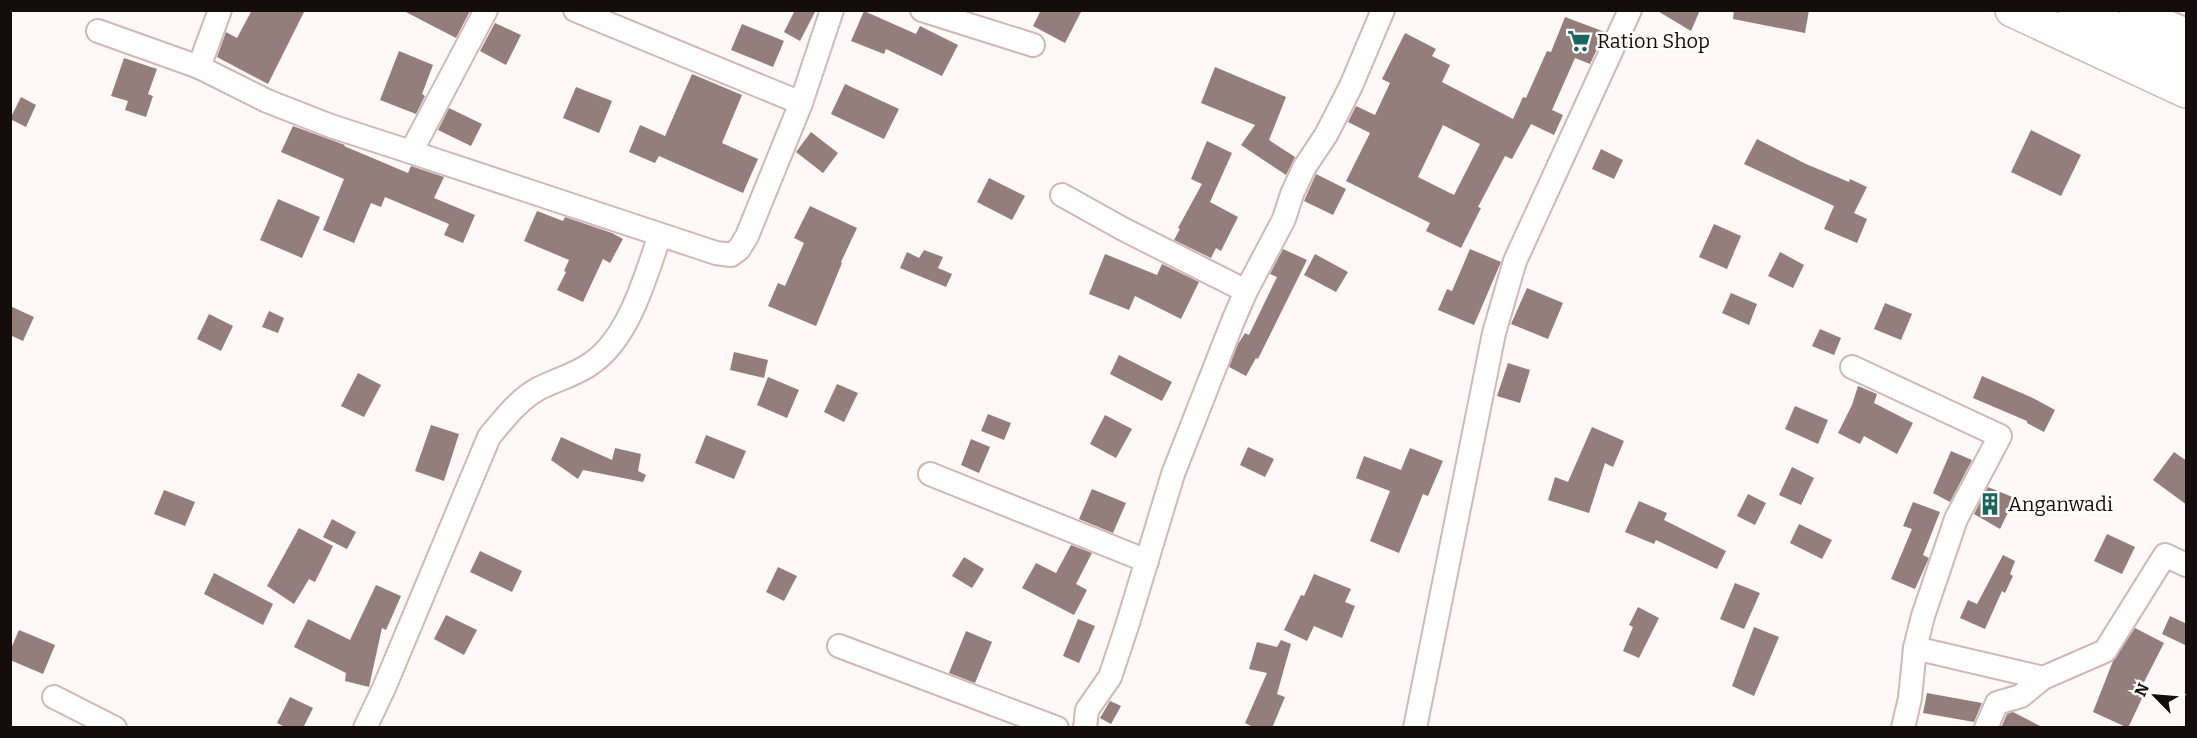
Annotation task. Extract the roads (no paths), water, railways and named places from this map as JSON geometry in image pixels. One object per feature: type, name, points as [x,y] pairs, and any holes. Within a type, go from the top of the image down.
[{"type":"highway","points":[[2012,10],[2187,91]]},
{"type":"highway","points":[[2074,10],[2187,63]]},
{"type":"main road","points":[[2134,10],[2187,33]]},
{"type":"street","points":[[199,67],[220,10]]},
{"type":"street","points":[[411,152],[486,10]]},
{"type":"street","points":[[575,10],[801,103]]},
{"type":"street","points":[[98,31],[199,67],[267,101],[331,126],[726,255],[735,253],[747,236],[801,103],[832,10]]},
{"type":"street","points":[[922,10],[1033,45]]},
{"type":"street","points":[[1085,728],[1087,710],[1110,677],[1173,474],[1246,291],[1284,219],[1304,168],[1326,135],[1351,86],[1383,10]]},
{"type":"street","points":[[1415,728],[1494,333],[1503,300],[1515,261],[1630,10]]},
{"type":"street","points":[[1062,195],[1246,291]]},
{"type":"street","points":[[365,728],[489,437],[509,413],[535,391],[592,364],[611,345],[635,305],[660,235]]},
{"type":"street","points":[[1852,367],[2000,436],[1956,519],[1923,616],[1915,648],[1910,698],[1903,728]]},
{"type":"street","points":[[930,474],[1147,561]]},
{"type":"street","points":[[1986,728],[1997,703],[2021,696],[2043,678],[2105,651],[2165,555],[2187,565]]},
{"type":"street","points":[[839,646],[1057,728]]},
{"type":"street","points":[[1915,648],[2043,678]]},
{"type":"street","points":[[54,697],[115,728]]},
{"type":"place","name":"Ration Shop","points":[[1579,41]]},
{"type":"place","name":"Anganwadi","points":[[1990,504]]}]
